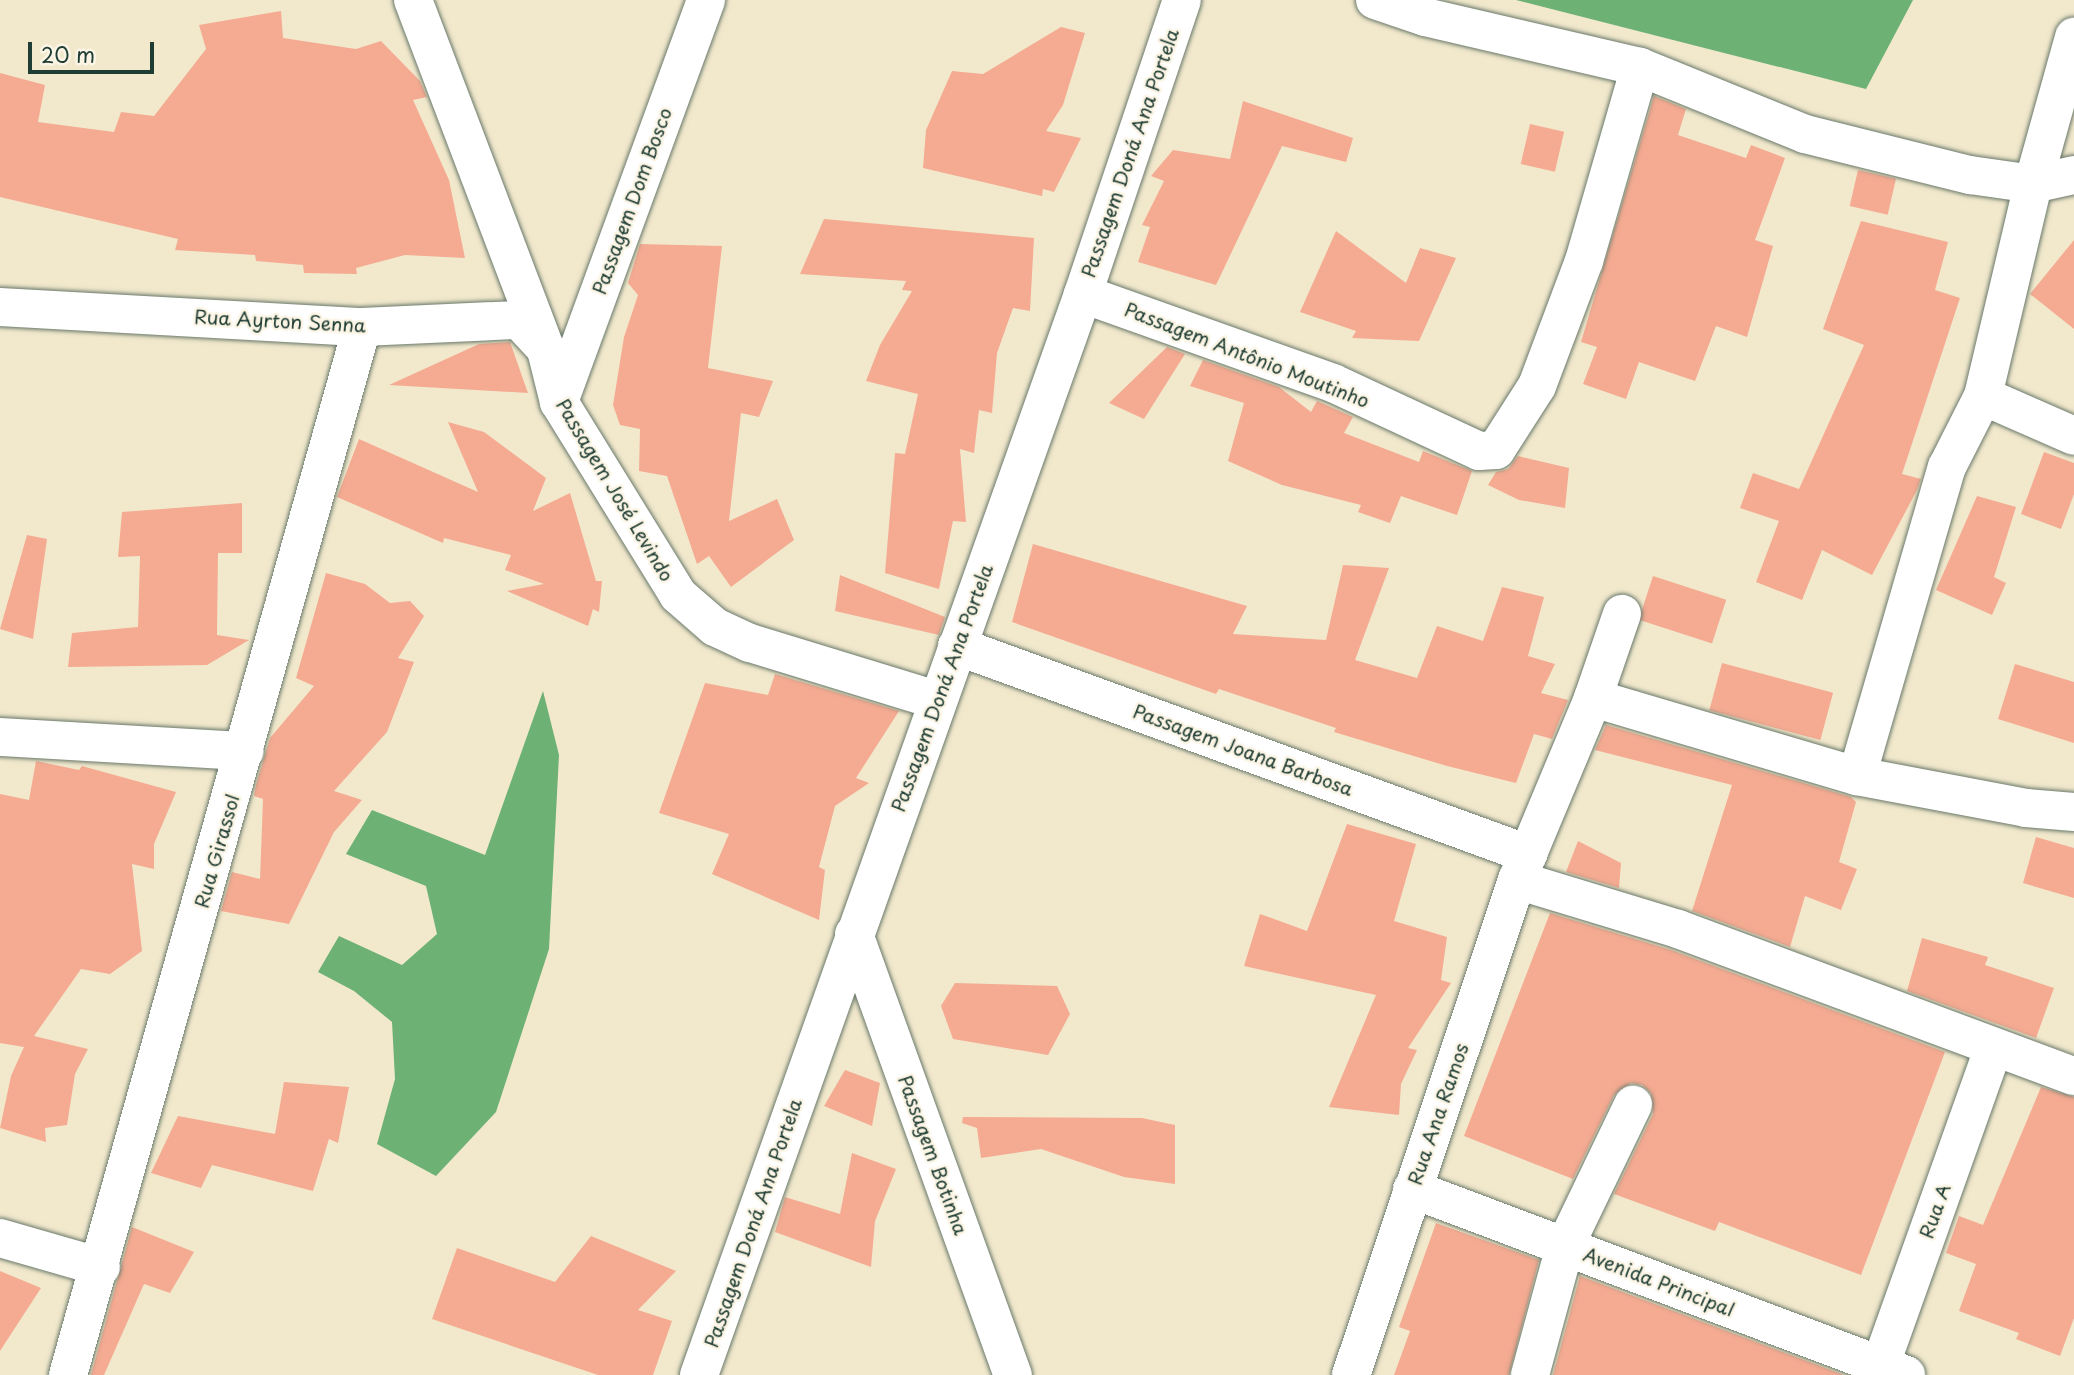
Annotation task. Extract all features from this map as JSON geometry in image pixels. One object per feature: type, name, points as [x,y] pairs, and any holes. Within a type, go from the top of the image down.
[{"type":"street","name":"Passagem José Levindo","points":[[413,0],[546,350],[559,402],[678,595],[715,627],[750,643],[937,700]]},
{"type":"street","name":"Passagem Dom Bosco","points":[[559,402],[706,0]]},
{"type":"street","name":"Passagem Doná Ana Portela","points":[[699,1375],[1083,294],[1182,0]]},
{"type":"street","points":[[1375,0],[1425,17],[1640,67],[1805,134],[1970,175],[2033,184],[2074,174]]},
{"type":"street","points":[[1857,776],[1947,467],[1983,396],[2033,184],[2074,37]]},
{"type":"street","name":"Passagem Antônio Moutinho","points":[[1083,294],[1333,383],[1479,451],[1496,450],[1537,386],[1584,261],[1640,67]]},
{"type":"street","name":"Rua Ayrton Senna","points":[[0,307],[362,327],[519,320],[546,350]]},
{"type":"street","name":"Rua Girassol","points":[[68,1375],[101,1267],[362,327]]},
{"type":"street","points":[[1983,396],[2074,436]]},
{"type":"street","name":"Rua Ana Ramos","points":[[1351,1375],[1523,867],[1593,698],[1622,614]]},
{"type":"street","name":"Passagem Joana Barbosa","points":[[957,646],[1678,929],[2074,1076]]},
{"type":"street","points":[[1593,698],[1857,776],[2026,808],[2074,812]]},
{"type":"street","points":[[0,737],[245,751]]},
{"type":"street","name":"Passagem Botinha","points":[[854,934],[1013,1375]]},
{"type":"street","name":"Rua A","points":[[1888,1372],[1994,1047]]},
{"type":"street","points":[[1530,1375],[1565,1246],[1633,1105]]},
{"type":"street","name":"Avenida Principal","points":[[1412,1189],[1888,1372]]},
{"type":"street","points":[[0,1238],[101,1267]]},
{"type":"green space","points":[[1516,0],[1913,0],[1866,89]]},
{"type":"green space","points":[[543,691],[559,755],[549,949],[496,1112],[436,1176],[377,1144],[395,1079],[392,1022],[354,991],[318,972],[339,936],[402,965],[437,934],[426,886],[346,854],[372,810],[485,855]]},
{"type":"building","points":[[281,11],[283,38],[356,49],[381,41],[420,81],[427,97],[413,100],[449,180],[465,258],[405,255],[356,268],[357,274],[304,273],[303,265],[256,261],[255,255],[175,250],[178,239],[0,197],[0,73],[45,85],[38,122],[114,132],[121,112],[154,116],[206,49],[199,25]]},
{"type":"building","points":[[1061,27],[1085,33],[1063,105],[1046,131],[1081,138],[1054,192],[1043,189],[1042,196],[923,168],[926,130],[952,71],[983,74]]},
{"type":"building","points":[[1654,96],[1686,109],[1678,135],[1746,158],[1751,145],[1785,158],[1755,240],[1773,246],[1747,337],[1716,326],[1695,381],[1639,362],[1626,399],[1583,384],[1597,347],[1581,342]]},
{"type":"building","points":[[1243,101],[1353,138],[1346,162],[1282,146],[1216,285],[1138,262],[1150,227],[1142,225],[1164,181],[1151,176],[1173,150],[1230,159]]},
{"type":"building","points":[[1530,124],[1564,132],[1555,172],[1521,164]]},
{"type":"building","points":[[1858,170],[1896,179],[1888,215],[1850,206]]},
{"type":"building","points":[[824,219],[1034,238],[1030,311],[1013,308],[997,353],[992,413],[979,410],[974,453],[960,449],[966,522],[953,521],[939,589],[885,573],[895,453],[905,454],[918,394],[866,381],[880,345],[912,291],[902,290],[906,281],[800,274]]},
{"type":"building","points":[[1861,221],[1948,242],[1935,290],[1960,298],[1902,474],[1921,479],[1917,490],[1872,575],[1822,550],[1802,600],[1756,582],[1779,521],[1740,508],[1753,473],[1799,489],[1864,345],[1823,329]]},
{"type":"building","points":[[1336,231],[1406,283],[1420,248],[1456,258],[1419,341],[1352,338],[1356,331],[1300,312]]},
{"type":"building","points":[[2074,240],[2074,329],[2030,294]]},
{"type":"building","points":[[640,244],[722,246],[708,368],[773,381],[759,417],[741,413],[729,521],[777,499],[794,540],[731,587],[709,556],[697,564],[667,476],[639,471],[640,429],[620,425],[613,405],[624,337],[638,295],[628,283]]},
{"type":"building","points":[[510,342],[528,393],[389,385],[479,344]]},
{"type":"building","points":[[1167,347],[1185,354],[1144,419],[1109,403]]},
{"type":"building","points":[[1203,360],[1279,387],[1311,412],[1317,401],[1353,417],[1344,433],[1419,462],[1423,451],[1472,471],[1457,515],[1401,496],[1390,523],[1358,512],[1361,505],[1282,485],[1228,461],[1244,403],[1190,386]]},
{"type":"building","points":[[448,422],[484,432],[546,478],[533,511],[570,493],[596,581],[602,581],[599,612],[593,609],[588,626],[507,591],[544,584],[505,570],[511,555],[444,538],[443,543],[337,497],[359,439],[478,492]]},
{"type":"building","points":[[2044,452],[2074,463],[2074,494],[2061,529],[2021,514]]},
{"type":"building","points":[[1518,456],[1569,468],[1565,508],[1519,500],[1488,485],[1496,472],[1508,469]]},
{"type":"building","points":[[1977,496],[2016,507],[1994,577],[2006,583],[1992,615],[1936,590]]},
{"type":"building","points":[[242,503],[242,553],[218,553],[217,635],[249,640],[207,665],[68,667],[72,633],[138,627],[140,556],[118,557],[122,512]]},
{"type":"building","points":[[27,535],[47,539],[33,639],[0,629]]},
{"type":"building","points":[[1033,544],[1247,606],[1233,634],[1326,640],[1343,565],[1389,568],[1355,660],[1417,678],[1437,626],[1483,641],[1502,587],[1544,597],[1528,656],[1555,664],[1541,693],[1568,700],[1552,739],[1534,734],[1516,783],[1447,766],[1334,732],[1336,728],[1219,689],[1216,694],[1012,622]]},
{"type":"building","points":[[326,573],[365,584],[390,603],[410,601],[424,616],[398,658],[414,662],[387,732],[334,791],[362,800],[334,832],[289,924],[221,911],[232,872],[260,879],[263,799],[254,796],[256,785],[270,738],[314,686],[296,678]]},
{"type":"building","points":[[840,575],[945,617],[939,635],[835,611]]},
{"type":"building","points":[[1653,576],[1726,600],[1712,644],[1639,620]]},
{"type":"building","points":[[1722,663],[1833,693],[1820,740],[1709,710]]},
{"type":"building","points":[[2015,664],[2074,682],[2074,743],[1998,719]]},
{"type":"building","points":[[775,674],[899,711],[856,778],[869,783],[835,806],[819,867],[825,870],[819,920],[712,874],[729,834],[659,813],[705,683],[768,695]]},
{"type":"building","points":[[1606,725],[1851,797],[1856,802],[1839,862],[1857,869],[1841,910],[1805,896],[1790,947],[1692,911],[1732,785],[1595,750]]},
{"type":"building","points":[[36,761],[79,770],[82,766],[176,792],[154,844],[154,869],[132,864],[142,951],[110,974],[81,969],[34,1036],[88,1049],[75,1074],[67,1125],[45,1128],[46,1142],[0,1128],[11,1076],[24,1047],[0,1043],[0,794],[29,800]]},
{"type":"building","points":[[1347,824],[1416,844],[1394,921],[1447,937],[1441,980],[1451,983],[1408,1048],[1417,1050],[1401,1084],[1399,1115],[1329,1107],[1376,995],[1244,966],[1260,914],[1307,931]]},
{"type":"building","points":[[2036,837],[2074,848],[2074,898],[2023,883]]},
{"type":"building","points":[[1578,841],[1621,863],[1619,888],[1566,872]]},
{"type":"building","points":[[1550,913],[1671,950],[1945,1052],[1861,1275],[1719,1222],[1715,1231],[1614,1194],[1653,1114],[1651,1093],[1642,1085],[1631,1083],[1614,1095],[1573,1179],[1464,1136]]},
{"type":"building","points":[[1922,938],[1988,957],[1985,965],[2054,988],[2036,1038],[1907,991]]},
{"type":"building","points":[[955,983],[1057,986],[1070,1014],[1048,1055],[953,1039],[941,1006]]},
{"type":"building","points":[[845,1070],[880,1083],[872,1126],[824,1106]]},
{"type":"building","points":[[284,1082],[349,1087],[338,1143],[329,1139],[313,1191],[212,1165],[201,1188],[151,1173],[178,1116],[275,1134]]},
{"type":"building","points":[[2041,1087],[2074,1097],[2074,1318],[2060,1356],[2016,1339],[2019,1333],[1959,1311],[1976,1264],[1946,1253],[1959,1216],[1983,1225]]},
{"type":"building","points":[[963,1117],[1142,1118],[1175,1125],[1175,1184],[1124,1177],[1041,1149],[981,1158],[977,1128],[962,1123]]},
{"type":"building","points":[[852,1153],[896,1169],[875,1221],[871,1267],[775,1232],[785,1197],[840,1214]]},
{"type":"building","points":[[1436,1223],[1539,1260],[1509,1375],[1394,1375],[1410,1331],[1399,1327]]},
{"type":"building","points":[[132,1227],[194,1252],[170,1293],[144,1284],[104,1375],[91,1375]]},
{"type":"building","points":[[591,1236],[676,1271],[638,1310],[672,1321],[653,1375],[598,1375],[432,1319],[457,1248],[555,1282]]},
{"type":"building","points":[[0,1271],[41,1288],[0,1351]]},
{"type":"building","points":[[1580,1276],[1844,1375],[1553,1375]]}]
